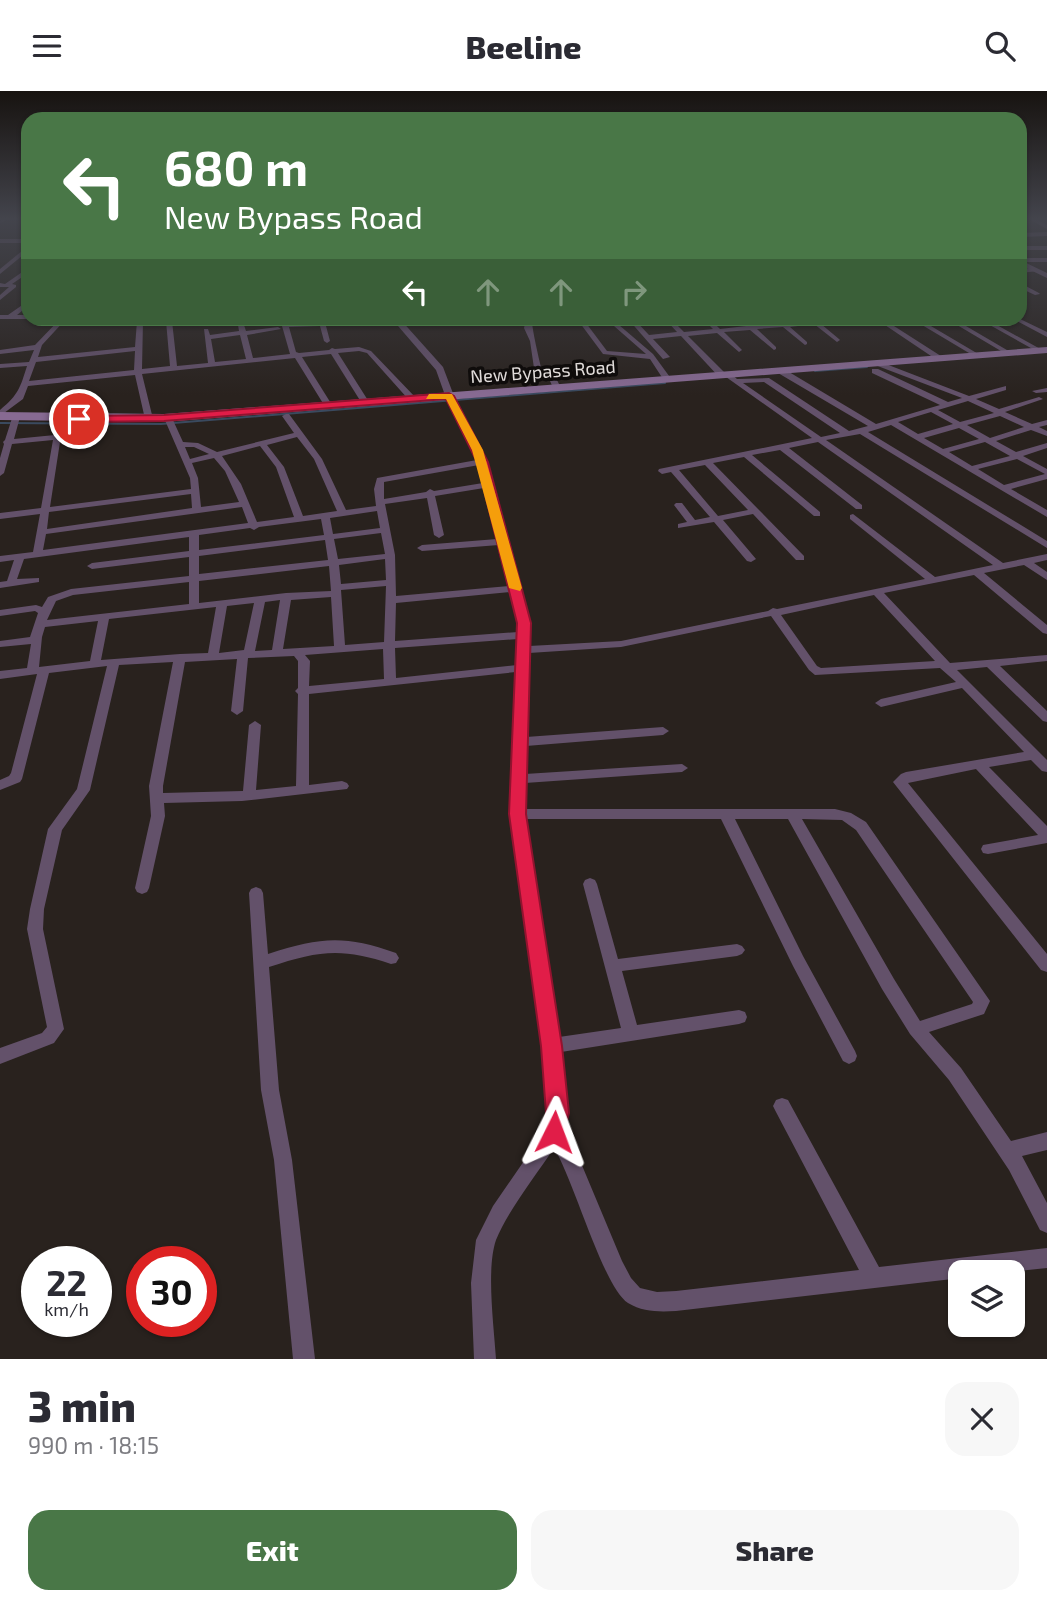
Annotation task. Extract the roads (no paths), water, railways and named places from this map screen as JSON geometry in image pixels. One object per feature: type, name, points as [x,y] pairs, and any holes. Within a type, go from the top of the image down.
[{"type":"main road","name":"New Bypass Road","points":[[0,415],[14,421],[169,421],[412,398],[450,399],[556,388],[881,367],[940,358],[1044,350]]},
{"type":"street","points":[[0,297],[14,286],[3,285]]},
{"type":"street","points":[[1027,289],[1037,294]]},
{"type":"street","points":[[10,317],[21,308]]},
{"type":"street","points":[[0,317],[21,317]]},
{"type":"street","points":[[1027,325],[1047,335]]},
{"type":"street","points":[[0,415],[20,397],[37,347],[56,326]]},
{"type":"street","points":[[140,326],[138,372],[149,419]]},
{"type":"street","points":[[170,326],[174,368]]},
{"type":"street","points":[[205,326],[212,363]]},
{"type":"street","points":[[241,326],[250,359]]},
{"type":"street","points":[[207,337],[276,326]]},
{"type":"street","points":[[286,326],[294,354],[328,405]]},
{"type":"street","points":[[323,326],[327,341]]},
{"type":"street","points":[[402,326],[440,369],[450,399],[482,462],[516,588],[524,642],[517,814],[552,1046],[558,1113],[554,1132],[499,1213],[486,1240],[481,1283],[485,1359]]},
{"type":"street","points":[[527,326],[533,342],[533,359],[541,375],[553,380],[556,388]]},
{"type":"street","points":[[585,326],[605,353],[652,357]]},
{"type":"street","points":[[617,326],[652,357],[668,380]]},
{"type":"street","points":[[638,326],[666,357]]},
{"type":"street","points":[[676,326],[728,377],[1000,566]]},
{"type":"street","points":[[715,326],[739,350]]},
{"type":"street","points":[[751,326],[774,348]]},
{"type":"street","points":[[649,338],[786,326],[805,343]]},
{"type":"street","points":[[822,326],[837,340]]},
{"type":"street","points":[[890,326],[940,358]]},
{"type":"street","points":[[927,326],[976,355]]},
{"type":"street","points":[[962,326],[1008,353]]},
{"type":"street","points":[[994,326],[1044,350]]},
{"type":"street","points":[[981,337],[1007,333]]},
{"type":"street","points":[[0,352],[37,347]]},
{"type":"street","points":[[0,366],[63,356],[138,349]]},
{"type":"street","points":[[23,384],[359,349],[369,352],[412,398]]},
{"type":"street","points":[[332,351],[365,402]]},
{"type":"street","points":[[95,377],[97,353]]},
{"type":"street","points":[[58,381],[63,356]]},
{"type":"street","points":[[881,367],[969,398],[1047,434]]},
{"type":"street","points":[[881,367],[947,405]]},
{"type":"street","points":[[784,373],[875,427]]},
{"type":"street","points":[[728,377],[766,380],[846,433]]},
{"type":"street","points":[[751,559],[667,470],[861,431],[1003,388]]},
{"type":"street","points":[[918,437],[1000,412],[1047,390]]},
{"type":"street","points":[[932,410],[1047,474]]},
{"type":"street","points":[[286,416],[318,459],[344,514]]},
{"type":"street","points":[[0,473],[14,421]]},
{"type":"street","points":[[169,421],[187,462],[197,510]]},
{"type":"street","points":[[38,553],[58,437],[64,422]]},
{"type":"street","points":[[892,422],[1003,488],[1042,507],[1047,514]]},
{"type":"street","points":[[943,452],[1047,422]]},
{"type":"street","points":[[861,431],[1047,545]]},
{"type":"street","points":[[187,462],[300,434]]},
{"type":"street","points":[[7,442],[58,437]]},
{"type":"street","points":[[262,444],[280,467],[300,520]]},
{"type":"street","points":[[179,445],[195,445],[228,466],[254,527]]},
{"type":"street","points":[[970,469],[1047,445]]},
{"type":"street","points":[[781,446],[859,507]]},
{"type":"street","points":[[745,454],[817,514]]},
{"type":"street","points":[[707,461],[800,558]]},
{"type":"street","points":[[390,681],[386,644],[391,600],[390,556],[379,483],[383,478],[482,462]]},
{"type":"street","points":[[1003,488],[1047,474]]},
{"type":"street","points":[[0,559],[325,517],[430,492],[489,485]]},
{"type":"street","points":[[0,516],[195,491]]},
{"type":"street","points":[[430,492],[439,535]]},
{"type":"street","points":[[43,531],[244,503]]},
{"type":"street","points":[[679,505],[693,524]]},
{"type":"street","points":[[681,526],[756,511]]},
{"type":"street","points":[[325,517],[334,563],[340,648]]},
{"type":"street","points":[[853,517],[933,580]]},
{"type":"street","points":[[92,566],[386,530]]},
{"type":"street","points":[[194,534],[194,606]]},
{"type":"street","points":[[422,548],[502,542]]},
{"type":"street","points":[[6,584],[20,556]]},
{"type":"street","points":[[0,786],[15,779],[18,773],[39,670],[37,638],[44,612],[52,599],[63,594],[390,556]]},
{"type":"street","points":[[0,675],[114,662],[386,644],[621,644],[1047,557]]},
{"type":"street","points":[[1026,561],[1047,577]]},
{"type":"street","points":[[976,571],[1047,631]]},
{"type":"street","points":[[6,584],[35,580]]},
{"type":"street","points":[[41,624],[390,583]]},
{"type":"street","points":[[391,600],[516,588]]},
{"type":"street","points":[[876,591],[1047,768]]},
{"type":"street","points":[[277,652],[286,596]]},
{"type":"street","points":[[237,711],[246,653],[260,599]]},
{"type":"street","points":[[213,655],[222,603]]},
{"type":"street","points":[[0,614],[36,608],[44,612]]},
{"type":"street","points":[[773,611],[819,672],[1047,658]]},
{"type":"street","points":[[95,664],[104,616]]},
{"type":"street","points":[[0,644],[37,638]]},
{"type":"street","points":[[293,652],[300,654],[304,661],[301,691],[302,790]]},
{"type":"street","points":[[142,888],[158,816],[156,786],[180,657]]},
{"type":"street","points":[[0,1056],[48,1038],[56,1029],[35,929],[37,909],[55,829],[83,790],[114,662]]},
{"type":"street","points":[[990,663],[1047,718]]},
{"type":"street","points":[[301,691],[522,668]]},
{"type":"street","points":[[881,703],[965,684]]},
{"type":"street","points":[[249,795],[255,725]]},
{"type":"street","points":[[521,742],[663,731]]},
{"type":"street","points":[[1034,755],[906,777],[900,782],[1046,963]]},
{"type":"street","points":[[979,765],[1047,837]]},
{"type":"street","points":[[520,779],[682,768]]},
{"type":"street","points":[[157,798],[249,795],[342,786]]},
{"type":"street","points":[[725,813],[849,1055]]},
{"type":"street","points":[[517,814],[835,814],[858,822],[980,996],[981,1006],[978,1009],[916,1029]]},
{"type":"street","points":[[792,814],[916,1029],[954,1074],[1007,1151],[1047,1223]]},
{"type":"street","points":[[988,849],[1047,837]]},
{"type":"street","points":[[590,884],[631,1033]]},
{"type":"street","points":[[256,893],[270,1090],[283,1160],[304,1359]]},
{"type":"street","points":[[261,963],[327,944],[361,947],[391,958]]},
{"type":"street","points":[[613,966],[737,950]]},
{"type":"street","points":[[552,1046],[739,1017]]},
{"type":"street","points":[[782,1106],[874,1278]]},
{"type":"street","points":[[554,1132],[577,1172],[623,1285],[642,1299],[658,1302],[702,1298],[1047,1258]]},
{"type":"street","points":[[1007,1151],[1047,1141]]},
{"type":"waterway","points":[[815,371],[867,367]]},
{"type":"waterway","points":[[0,423],[161,424],[665,383]]}]
